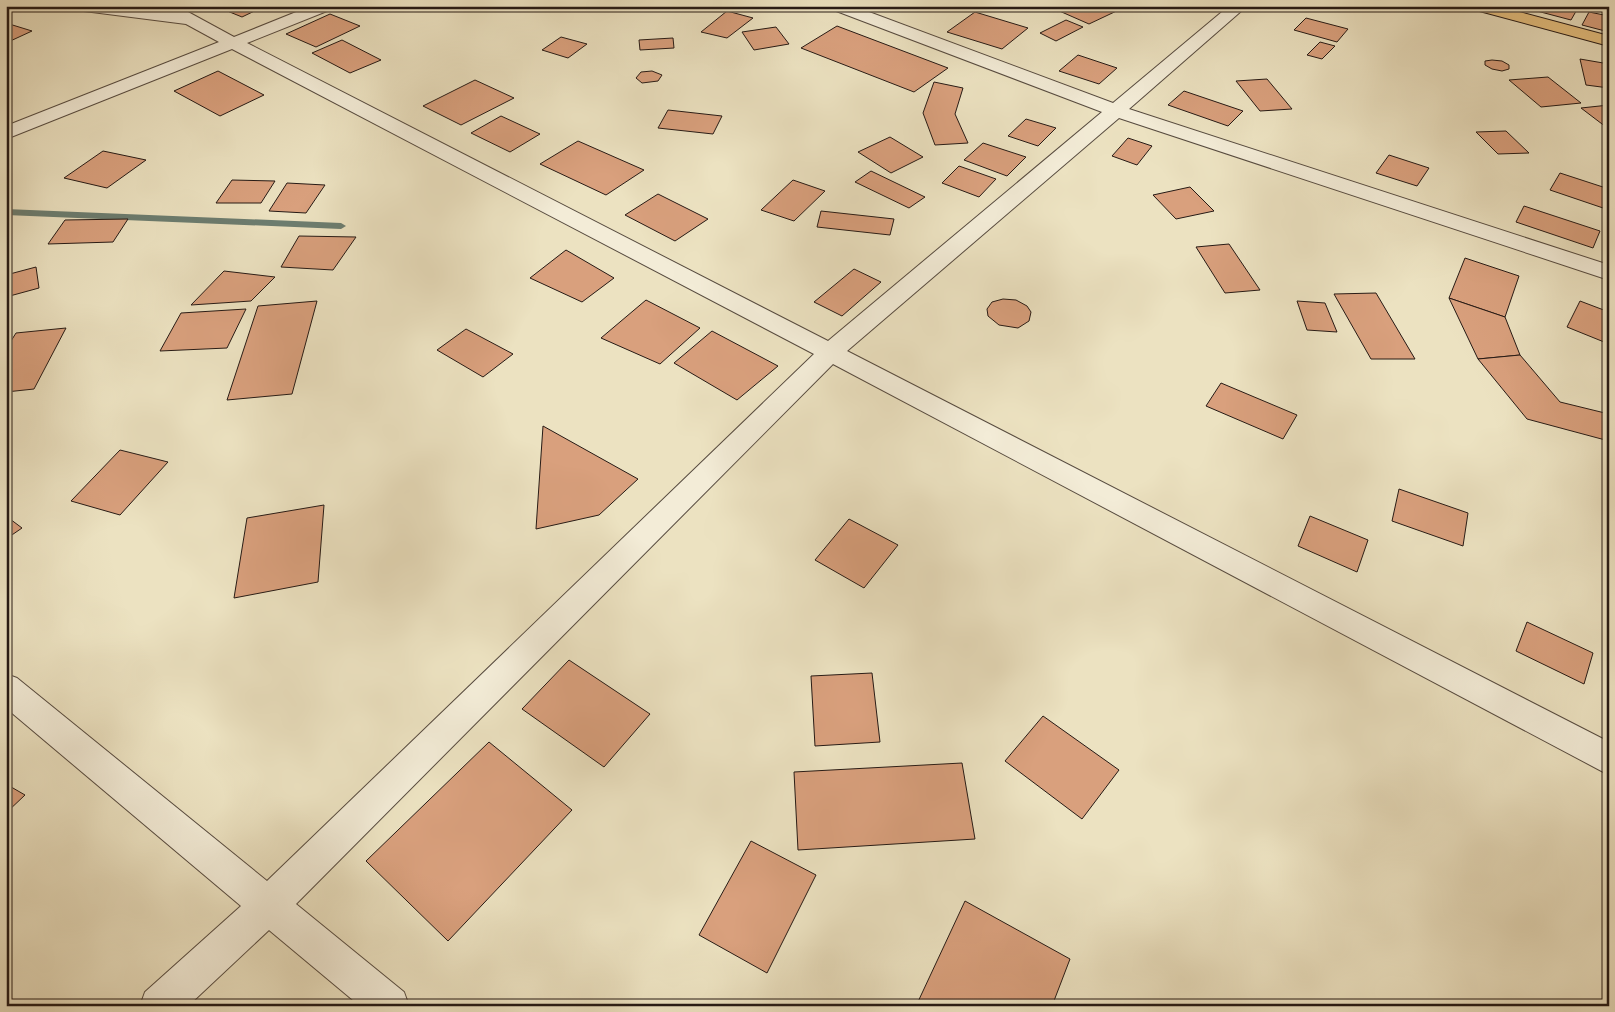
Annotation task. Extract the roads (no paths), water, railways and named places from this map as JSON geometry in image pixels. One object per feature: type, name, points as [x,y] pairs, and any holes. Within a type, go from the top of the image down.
[{"type":"highway","points":[[1478,6],[1609,41]]},
{"type":"street","points":[[84,6],[193,21]]},
{"type":"street","points":[[165,6],[1609,759]]},
{"type":"street","points":[[6,133],[326,6]]},
{"type":"street","points":[[837,6],[1114,110],[1609,273]]},
{"type":"street","points":[[159,1006],[269,906],[830,352],[1239,6]]},
{"type":"street","points":[[6,688],[390,1006]]},
{"type":"waterway","points":[[6,212],[341,226]]}]
